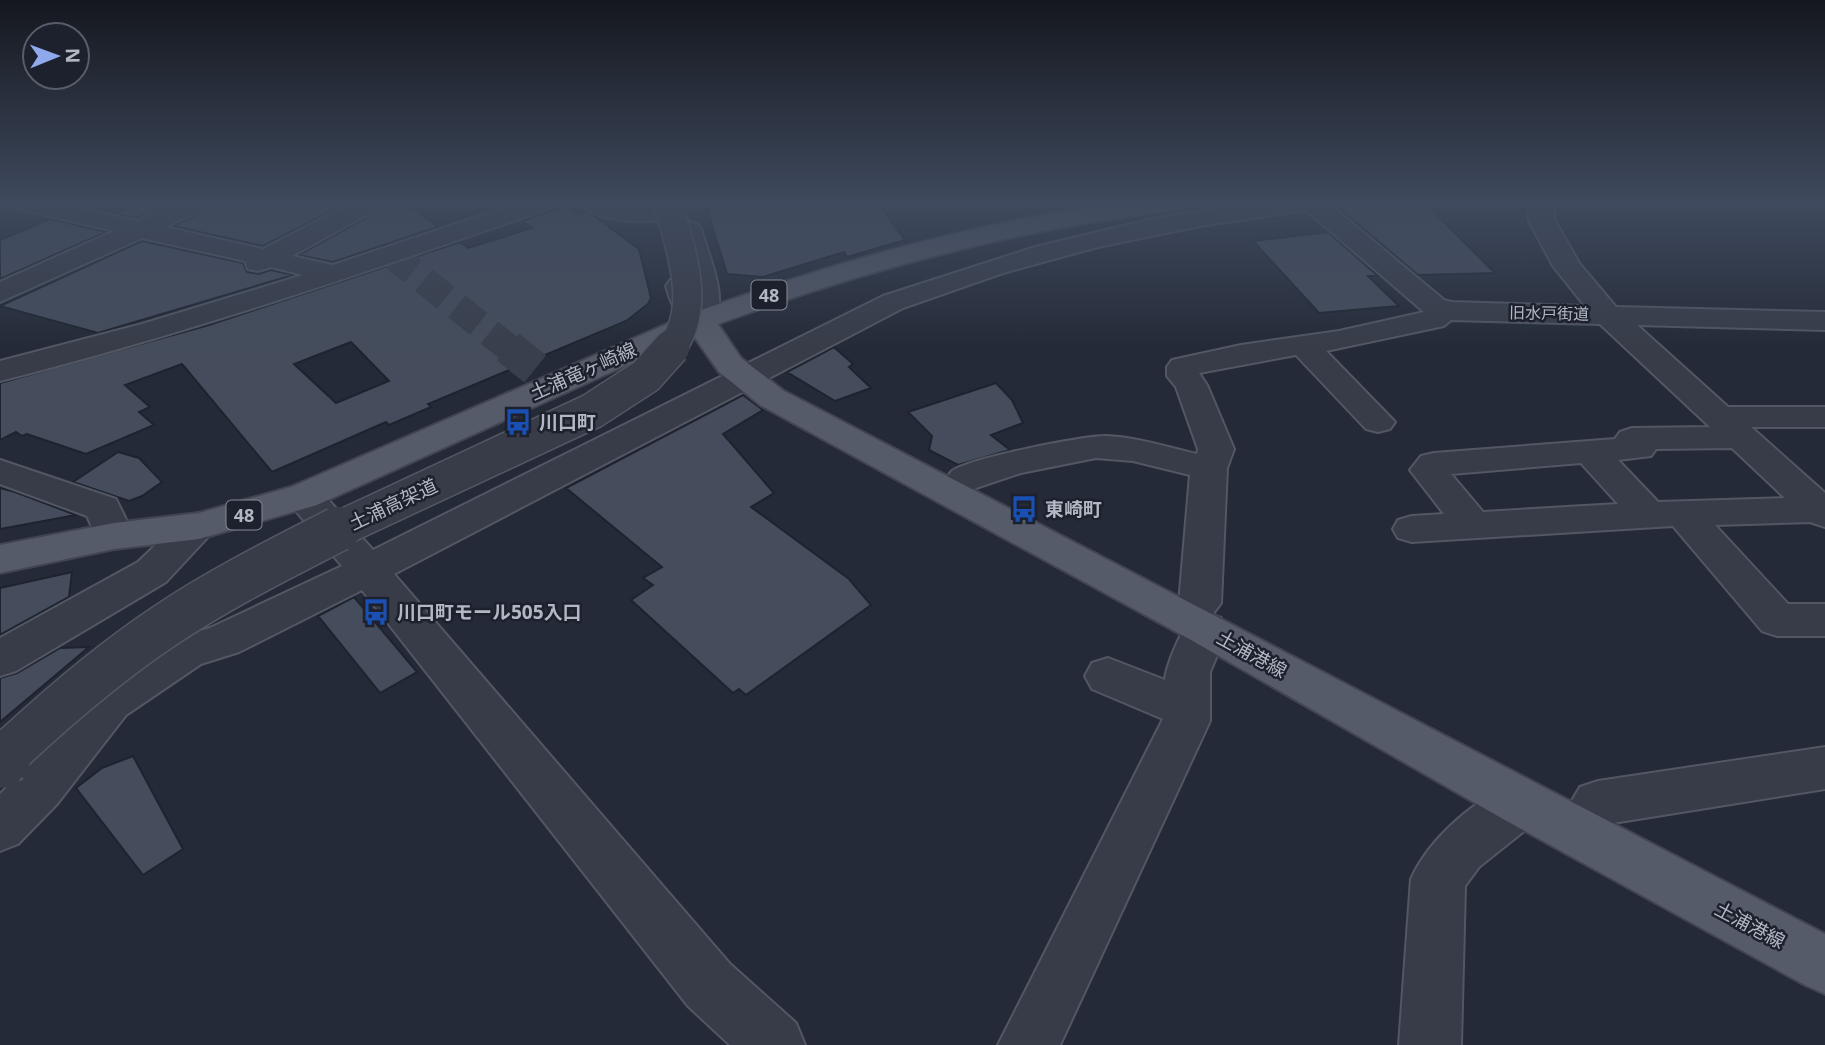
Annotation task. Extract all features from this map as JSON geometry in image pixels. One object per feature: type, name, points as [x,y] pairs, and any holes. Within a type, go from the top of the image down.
[{"type":"main road","name":"土浦竜ヶ崎線","points":[[0,559],[114,536],[199,526],[304,496],[701,320],[775,293],[909,252]]},
{"type":"main road","name":"土浦港線","points":[[701,320],[720,356],[743,378],[772,398],[833,432],[1203,616],[1521,803],[1825,965]]},
{"type":"street","points":[[0,293],[90,252]]},
{"type":"street","points":[[240,252],[334,274]]},
{"type":"street","points":[[120,338],[279,252]]},
{"type":"street","points":[[0,371],[120,338],[313,291],[334,274],[399,252]]},
{"type":"street","name":"土浦高架道","points":[[0,761],[75,692],[176,617],[371,514],[576,418],[638,382],[659,363],[674,344],[687,313],[689,292],[679,252]]},
{"type":"street","points":[[686,252],[706,299],[701,320]]},
{"type":"street","points":[[909,252],[947,281]]},
{"type":"street","points":[[979,252],[1018,288]]},
{"type":"street","points":[[0,828],[40,789],[110,702],[185,652],[224,639],[368,570],[893,302],[947,281],[1052,252]]},
{"type":"street","points":[[1370,252],[1434,306],[1445,310]]},
{"type":"street","points":[[1559,252],[1567,267],[1607,314],[1823,512]]},
{"type":"street","points":[[1029,1045],[1186,720],[1188,672],[1203,616],[1209,468],[1216,449],[1211,407],[1183,376],[1183,367],[1433,320],[1445,310]]},
{"type":"street","name":"旧水戸街道","points":[[1445,310],[1825,321]]},
{"type":"street","points":[[1303,345],[1378,422]]},
{"type":"street","points":[[1473,525],[1428,470],[1434,464],[1639,448],[1632,439],[1825,418]]},
{"type":"street","points":[[964,480],[998,467],[1104,446],[1144,452],[1209,468]]},
{"type":"street","points":[[1589,451],[1666,514],[1777,620],[1825,620]]},
{"type":"street","points":[[0,471],[103,508],[114,536]]},
{"type":"street","points":[[304,496],[709,985],[774,1045]]},
{"type":"street","points":[[1412,529],[1666,514],[1823,512]]},
{"type":"street","points":[[0,659],[152,572],[199,526]]},
{"type":"street","points":[[152,572],[224,639]]},
{"type":"street","points":[[1108,676],[1188,709]]},
{"type":"street","points":[[1579,833],[1598,803],[1825,768]]},
{"type":"street","points":[[1430,1045],[1438,879],[1460,850],[1521,803]]},
{"type":"building","points":[[0,252],[61,252],[0,279]]},
{"type":"building","points":[[118,252],[191,252],[243,263],[247,272],[259,274],[271,270],[293,275],[98,333],[0,306]]},
{"type":"building","points":[[305,252],[364,252],[333,262],[299,255]]},
{"type":"building","points":[[430,252],[640,252],[651,298],[648,304],[626,321],[428,404],[431,407],[389,425],[386,422],[272,472],[182,364],[125,385],[150,407],[139,412],[154,425],[86,454],[16,432],[0,440],[0,383],[209,325]],"holes":[[[351,342],[389,381],[336,403],[294,364]]]},
{"type":"building","points":[[720,252],[865,252],[847,257],[844,252],[763,277],[727,274]]},
{"type":"building","points":[[1263,252],[1350,252],[1378,276],[1368,276],[1399,306],[1319,313]]},
{"type":"building","points":[[1391,252],[1474,252],[1495,273],[1418,275]]},
{"type":"building","points":[[834,347],[853,364],[849,367],[871,388],[835,401],[787,372]]},
{"type":"building","points":[[996,383],[1012,400],[1023,423],[991,435],[1010,450],[958,465],[929,450],[932,436],[908,412]]},
{"type":"building","points":[[743,395],[763,410],[723,434],[774,493],[751,507],[849,579],[871,605],[746,695],[739,689],[733,693],[631,600],[653,585],[643,578],[662,567],[566,488]]},
{"type":"building","points":[[118,452],[139,458],[162,482],[142,496],[129,501],[73,482]]},
{"type":"building","points":[[0,488],[15,492],[76,515],[0,529]]},
{"type":"building","points":[[72,572],[69,597],[0,635],[0,588]]},
{"type":"building","points":[[354,597],[417,672],[380,693],[318,616]]},
{"type":"building","points":[[89,647],[0,722],[0,678],[17,673],[60,648]]},
{"type":"building","points":[[133,756],[183,849],[143,875],[76,788],[102,768]]},
{"type":"tunnel","points":[[391,254],[510,349]]},
{"type":"tunnel","points":[[508,347],[539,372]]},
{"type":"place","name":"川口町","points":[[518,422]]},
{"type":"place","name":"東崎町","points":[[1024,509]]},
{"type":"place","name":"川口町モール505入口","points":[[376,612]]}]
